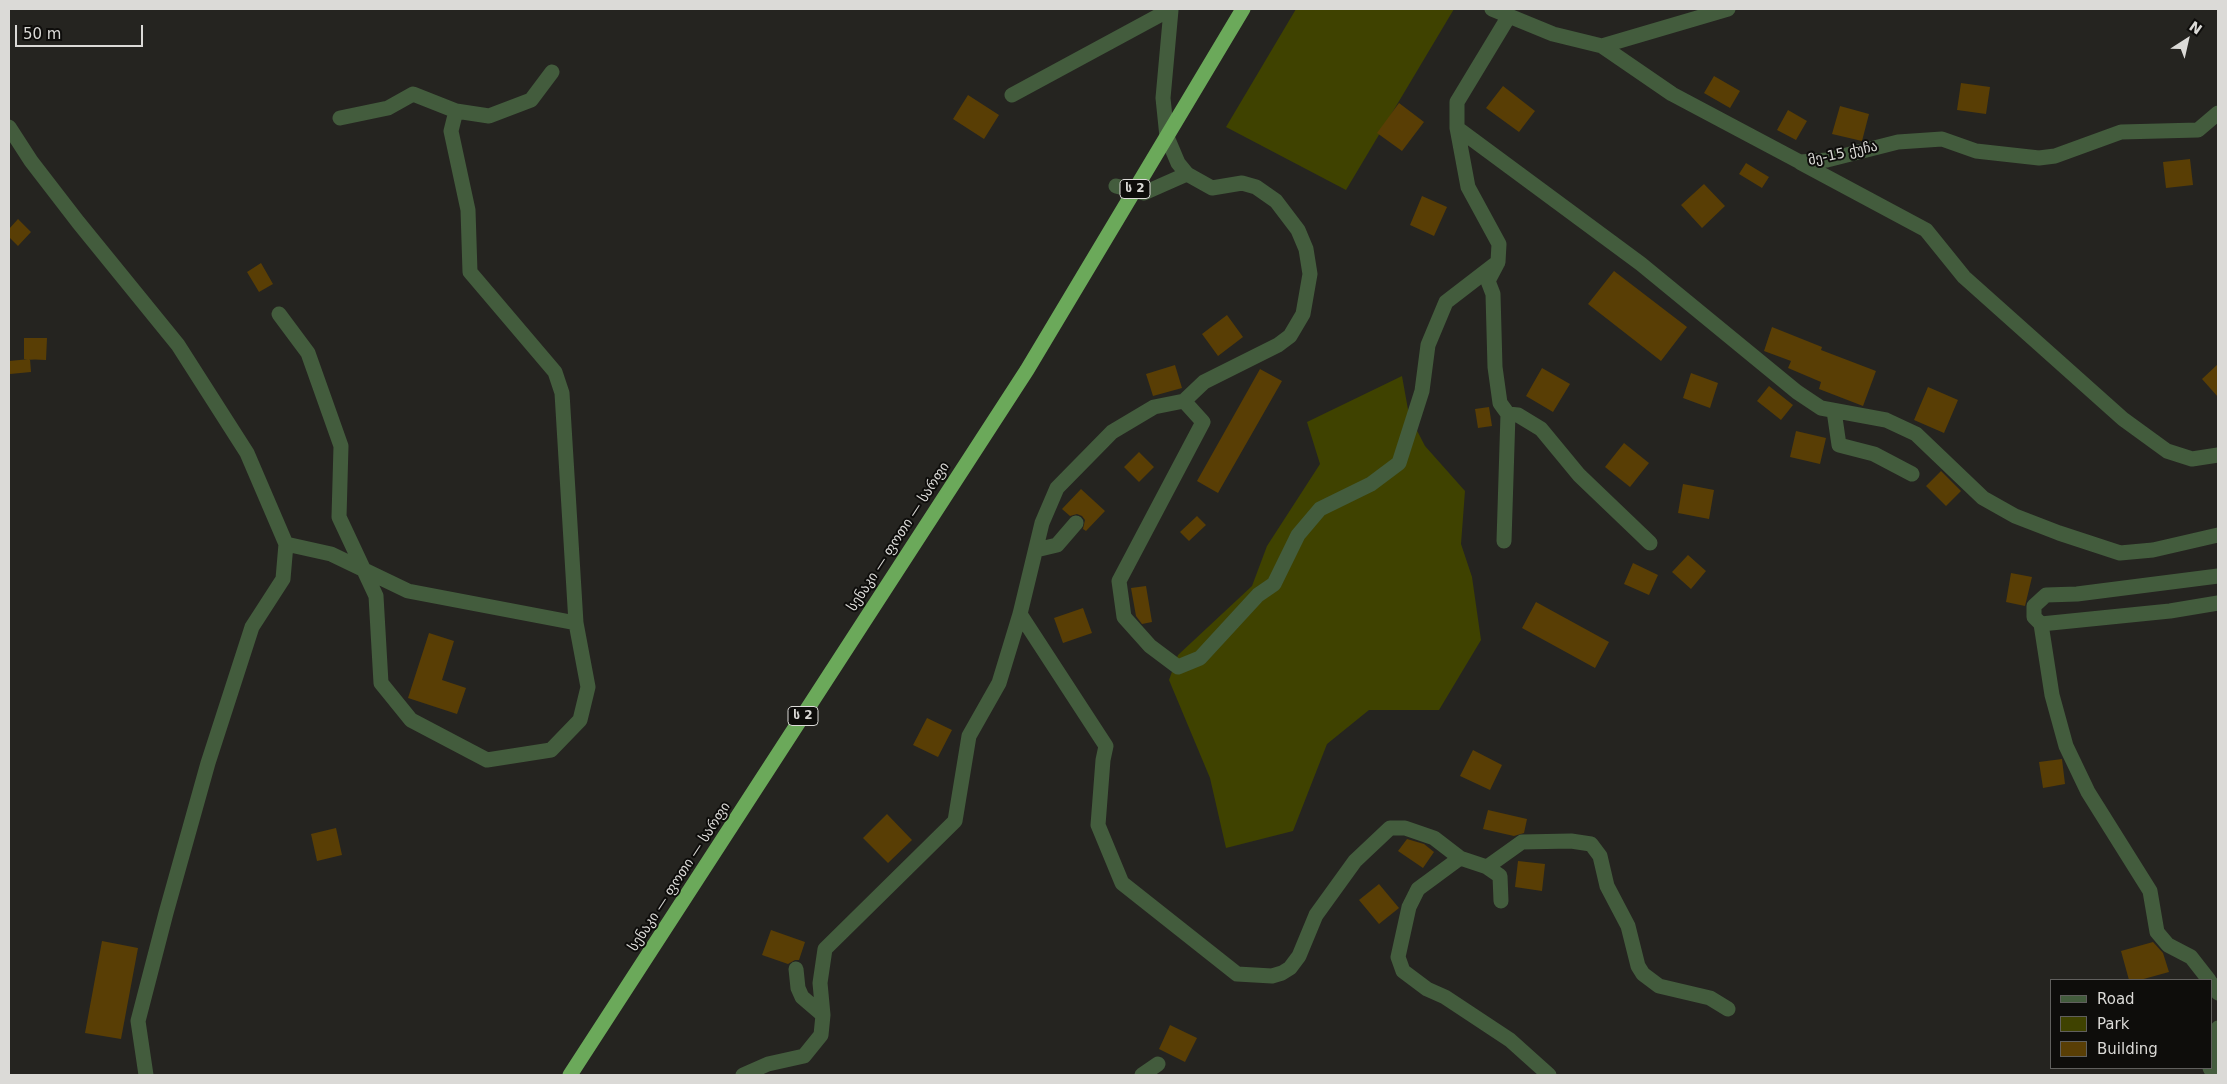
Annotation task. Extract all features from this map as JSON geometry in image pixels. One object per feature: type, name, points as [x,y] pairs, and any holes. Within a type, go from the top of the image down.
[{"type":"highway","name":"სენაკი — ფოთი — სარფი","points":[[575,1069],[1027,370],[1244,9]]},
{"type":"street","points":[[1012,95],[1171,9]]},
{"type":"street","points":[[743,1075],[768,1064],[804,1056],[821,1035],[823,1015],[820,983],[825,949],[955,822],[968,736],[999,683],[1020,614],[1042,523],[1057,488],[1112,432],[1154,407],[1184,401],[1204,382],[1278,345],[1290,336],[1303,314],[1310,274],[1306,249],[1298,230],[1276,201],[1256,187],[1242,183],[1212,188],[1187,174],[1178,164],[1168,137],[1163,98],[1171,9]]},
{"type":"street","name":"მე-15 ქუჩა","points":[[1492,9],[1553,34],[1602,46],[1672,94],[1800,162],[1827,160],[1898,142],[1942,139],[1976,151],[2039,158],[2055,156],[2121,132],[2198,130],[2218,112]]},
{"type":"street","points":[[1602,46],[1728,9]]},
{"type":"street","points":[[1504,541],[1508,414],[1500,403],[1495,367],[1493,294],[1488,281],[1498,262],[1499,244],[1468,187],[1456,128],[1457,102],[1509,16]]},
{"type":"street","points":[[340,118],[388,108],[413,94],[456,111],[489,116],[531,100],[552,72]]},
{"type":"street","points":[[279,314],[308,353],[340,446],[339,517],[376,596],[381,683],[411,720],[487,760],[551,750],[580,720],[588,687],[576,623],[562,393],[555,372],[470,272],[468,210],[451,131],[456,111]]},
{"type":"street","points":[[9,127],[31,161],[78,222],[178,345],[247,453],[286,544],[283,579],[252,627],[208,763],[154,958],[138,1021],[146,1075]]},
{"type":"street","points":[[1456,128],[1641,264],[1797,392],[1821,408],[1886,420],[1916,434],[1983,498],[2015,516],[2120,553],[2153,550],[2218,535]]},
{"type":"street","points":[[1800,162],[1926,230],[1964,277],[2123,419],[2167,451],[2192,459],[2218,455]]},
{"type":"street","points":[[1116,186],[1144,193],[1187,174]]},
{"type":"street","points":[[1184,401],[1203,422],[1119,581],[1124,617],[1150,646],[1178,667],[1200,658],[1258,595],[1274,584],[1298,535],[1320,509],[1371,484],[1398,463],[1422,391],[1428,345],[1446,302],[1498,262]]},
{"type":"street","points":[[1834,411],[1839,445],[1874,454],[1912,474]]},
{"type":"street","points":[[1508,414],[1518,415],[1541,429],[1579,475],[1650,544]]},
{"type":"street","points":[[1036,550],[1057,545],[1076,523]]},
{"type":"street","points":[[286,544],[332,554],[408,591],[576,623]]},
{"type":"street","points":[[2208,979],[2191,957],[2168,945],[2157,932],[2150,891],[2088,792],[2066,746],[2052,695],[2041,624],[2034,617],[2034,606],[2046,595],[2077,594],[2218,576]]},
{"type":"street","points":[[2041,624],[2170,611],[2218,603]]},
{"type":"street","points":[[1020,614],[1106,746],[1103,760],[1098,825],[1122,883],[1237,974],[1272,976],[1290,968],[1299,956],[1316,915],[1356,861],[1390,828],[1405,828],[1419,831],[1434,838],[1460,858],[1487,867],[1500,876],[1501,900]]},
{"type":"street","points":[[1487,867],[1522,842],[1571,841],[1591,844],[1600,856],[1607,886],[1628,926],[1638,966],[1643,974],[1659,986],[1710,998],[1728,1009]]},
{"type":"street","points":[[1460,858],[1418,889],[1409,907],[1398,957],[1403,971],[1427,989],[1445,997],[1510,1040],[1549,1075]]},
{"type":"street","points":[[796,969],[798,988],[802,997],[823,1015]]},
{"type":"street","points":[[2212,1057],[2218,1028]]},
{"type":"street","points":[[1142,1075],[1158,1064]]},
{"type":"green space","points":[[1296,9],[1454,9],[1346,190],[1226,127]]},
{"type":"green space","points":[[1402,376],[1409,415],[1425,446],[1465,491],[1461,544],[1472,577],[1481,640],[1439,710],[1369,710],[1327,744],[1293,831],[1226,848],[1210,778],[1169,680],[1178,655],[1252,586],[1267,546],[1320,464],[1307,422]]},
{"type":"building","points":[[1714,76],[1740,91],[1730,108],[1704,93]]},
{"type":"building","points":[[1961,83],[1990,87],[1986,114],[1957,110]]},
{"type":"building","points":[[1503,86],[1535,111],[1519,132],[1486,108]]},
{"type":"building","points":[[968,95],[999,115],[984,139],[953,119]]},
{"type":"building","points":[[1399,103],[1424,122],[1402,151],[1377,133]]},
{"type":"building","points":[[1840,106],[1869,114],[1862,141],[1832,134]]},
{"type":"building","points":[[1788,110],[1807,121],[1796,140],[1777,130]]},
{"type":"building","points":[[2190,159],[2193,185],[2166,188],[2163,162]]},
{"type":"building","points":[[1746,163],[1769,177],[1762,188],[1739,174]]},
{"type":"building","points":[[1704,184],[1725,206],[1702,228],[1681,205]]},
{"type":"building","points":[[1422,196],[1447,207],[1434,236],[1410,225]]},
{"type":"building","points":[[18,219],[31,232],[18,246],[9,237],[9,229]]},
{"type":"building","points":[[261,263],[273,284],[259,292],[247,272]]},
{"type":"building","points":[[1614,271],[1687,327],[1661,361],[1588,304]]},
{"type":"building","points":[[1227,315],[1243,337],[1218,356],[1202,334]]},
{"type":"building","points":[[1772,327],[1822,347],[1821,350],[1876,371],[1863,406],[1819,389],[1821,382],[1788,368],[1791,361],[1764,351]]},
{"type":"building","points":[[24,338],[47,338],[46,360],[24,359]]},
{"type":"building","points":[[30,359],[31,372],[10,374],[9,361]]},
{"type":"building","points":[[2218,364],[2218,397],[2202,379]]},
{"type":"building","points":[[1175,365],[1182,388],[1153,396],[1146,374]]},
{"type":"building","points":[[1542,368],[1570,384],[1553,412],[1526,396]]},
{"type":"building","points":[[1260,369],[1282,381],[1218,493],[1197,481]]},
{"type":"building","points":[[1691,373],[1718,383],[1710,408],[1683,398]]},
{"type":"building","points":[[1769,386],[1793,405],[1781,420],[1757,401]]},
{"type":"building","points":[[1928,387],[1958,400],[1944,433],[1914,420]]},
{"type":"building","points":[[1489,407],[1492,426],[1478,428],[1475,409]]},
{"type":"building","points":[[1796,431],[1826,438],[1820,464],[1790,457]]},
{"type":"building","points":[[1624,443],[1649,463],[1630,487],[1605,467]]},
{"type":"building","points":[[1139,452],[1154,467],[1139,482],[1124,467]]},
{"type":"building","points":[[1941,471],[1961,491],[1946,506],[1926,486]]},
{"type":"building","points":[[1683,484],[1714,490],[1709,519],[1678,513]]},
{"type":"building","points":[[1081,489],[1105,511],[1086,531],[1083,529],[1085,520],[1082,516],[1077,514],[1070,516],[1062,509]]},
{"type":"building","points":[[1197,516],[1206,525],[1189,541],[1180,532]]},
{"type":"building","points":[[1688,555],[1706,571],[1691,589],[1672,572]]},
{"type":"building","points":[[1633,563],[1658,575],[1649,595],[1624,584]]},
{"type":"building","points":[[2011,573],[2032,577],[2025,606],[2006,602]]},
{"type":"building","points":[[1146,586],[1152,622],[1142,624],[1136,616],[1131,588]]},
{"type":"building","points":[[1536,602],[1609,642],[1595,668],[1522,628]]},
{"type":"building","points":[[1083,608],[1092,633],[1063,643],[1054,618]]},
{"type":"building","points":[[429,633],[454,641],[442,680],[466,688],[457,714],[408,698]]},
{"type":"building","points":[[927,718],[952,730],[938,757],[913,745]]},
{"type":"building","points":[[1473,750],[1502,765],[1490,790],[1460,776]]},
{"type":"building","points":[[2062,759],[2065,784],[2043,788],[2039,762]]},
{"type":"building","points":[[1488,810],[1527,819],[1524,833],[1514,836],[1483,829]]},
{"type":"building","points":[[887,814],[912,840],[888,863],[863,838]]},
{"type":"building","points":[[336,828],[342,855],[317,861],[311,834]]},
{"type":"building","points":[[1407,839],[1424,844],[1434,852],[1423,868],[1398,851]]},
{"type":"building","points":[[1518,861],[1545,864],[1542,891],[1515,887]]},
{"type":"building","points":[[1379,884],[1399,908],[1379,924],[1359,900]]},
{"type":"building","points":[[771,930],[805,942],[799,960],[788,964],[762,955]]},
{"type":"building","points":[[102,941],[138,948],[121,1039],[85,1033]]},
{"type":"building","points":[[2153,942],[2163,953],[2169,972],[2144,979],[2129,979],[2121,951]]},
{"type":"building","points":[[1170,1025],[1197,1038],[1185,1062],[1159,1049]]}]
